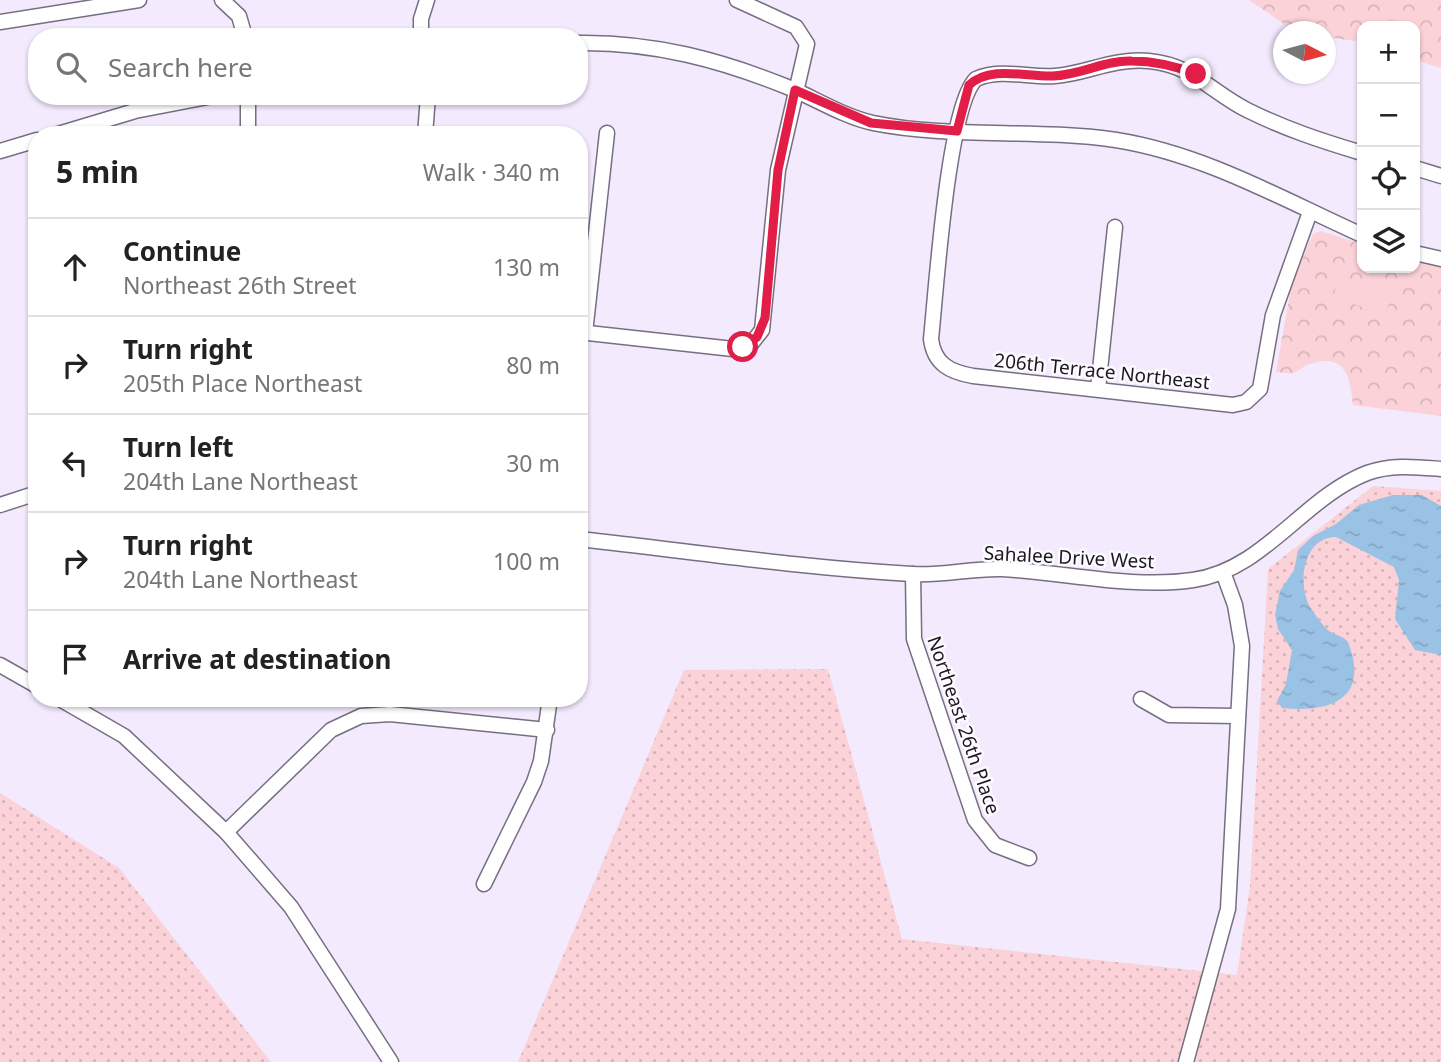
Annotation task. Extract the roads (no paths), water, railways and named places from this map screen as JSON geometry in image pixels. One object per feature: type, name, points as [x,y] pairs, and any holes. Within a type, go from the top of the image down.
[{"type":"street","points":[[0,22],[139,0]]},
{"type":"street","points":[[222,0],[239,16],[242,28]]},
{"type":"street","points":[[421,28],[427,0]]},
{"type":"street","points":[[588,334],[723,349],[751,344],[762,330],[778,170],[795,90],[807,50],[805,37],[796,27],[737,0]]},
{"type":"street","points":[[588,43],[658,47],[698,55],[742,68],[871,123],[1114,140],[1153,148],[1227,172],[1357,233]]},
{"type":"street","points":[[957,131],[969,85],[985,75],[1053,76],[1110,62],[1151,61],[1196,74],[1243,108],[1297,133],[1357,151]]},
{"type":"street","points":[[94,126],[163,105]]},
{"type":"street","points":[[248,105],[248,126]]},
{"type":"street","points":[[426,126],[427,105]]},
{"type":"street","name":"206th Terrace Northeast","points":[[957,131],[931,339],[933,351],[947,369],[972,376],[1233,405],[1253,398],[1265,377],[1273,315],[1310,212]]},
{"type":"street","points":[[588,285],[607,133]]},
{"type":"street","points":[[0,151],[28,143]]},
{"type":"street","points":[[1420,170],[1441,176]]},
{"type":"street","points":[[1098,389],[1115,226]]},
{"type":"street","points":[[1420,254],[1441,259]]},
{"type":"street","name":"Sahalee Drive West","points":[[588,540],[912,575],[1000,569],[1168,582],[1194,580],[1223,572],[1256,554],[1329,495],[1353,480],[1386,469],[1441,469]]},
{"type":"street","points":[[0,505],[28,496]]},
{"type":"street","points":[[1186,1062],[1228,909],[1241,634],[1236,605],[1223,572]]},
{"type":"street","name":"Northeast 26th Place","points":[[912,575],[914,639],[975,820],[995,845],[1029,858]]},
{"type":"street","points":[[0,664],[28,681]]},
{"type":"street","points":[[1141,699],[1168,715],[1238,716]]},
{"type":"street","points":[[74,707],[124,736],[226,832],[290,907],[391,1062]]},
{"type":"street","points":[[484,884],[534,782],[547,730],[549,707]]},
{"type":"street","points":[[226,832],[331,730],[361,716],[390,714],[547,730]]},
{"type":"water","points":[[1393,495],[1422,495],[1441,506],[1441,655],[1415,650],[1395,619],[1399,580],[1394,567],[1336,537],[1325,539],[1309,554],[1305,565],[1304,589],[1312,610],[1322,624],[1348,642],[1354,677],[1350,689],[1342,698],[1330,704],[1316,708],[1282,708],[1277,701],[1286,684],[1292,650],[1278,629],[1275,615],[1280,591],[1294,570],[1298,550],[1313,536],[1336,524],[1359,505]]}]
